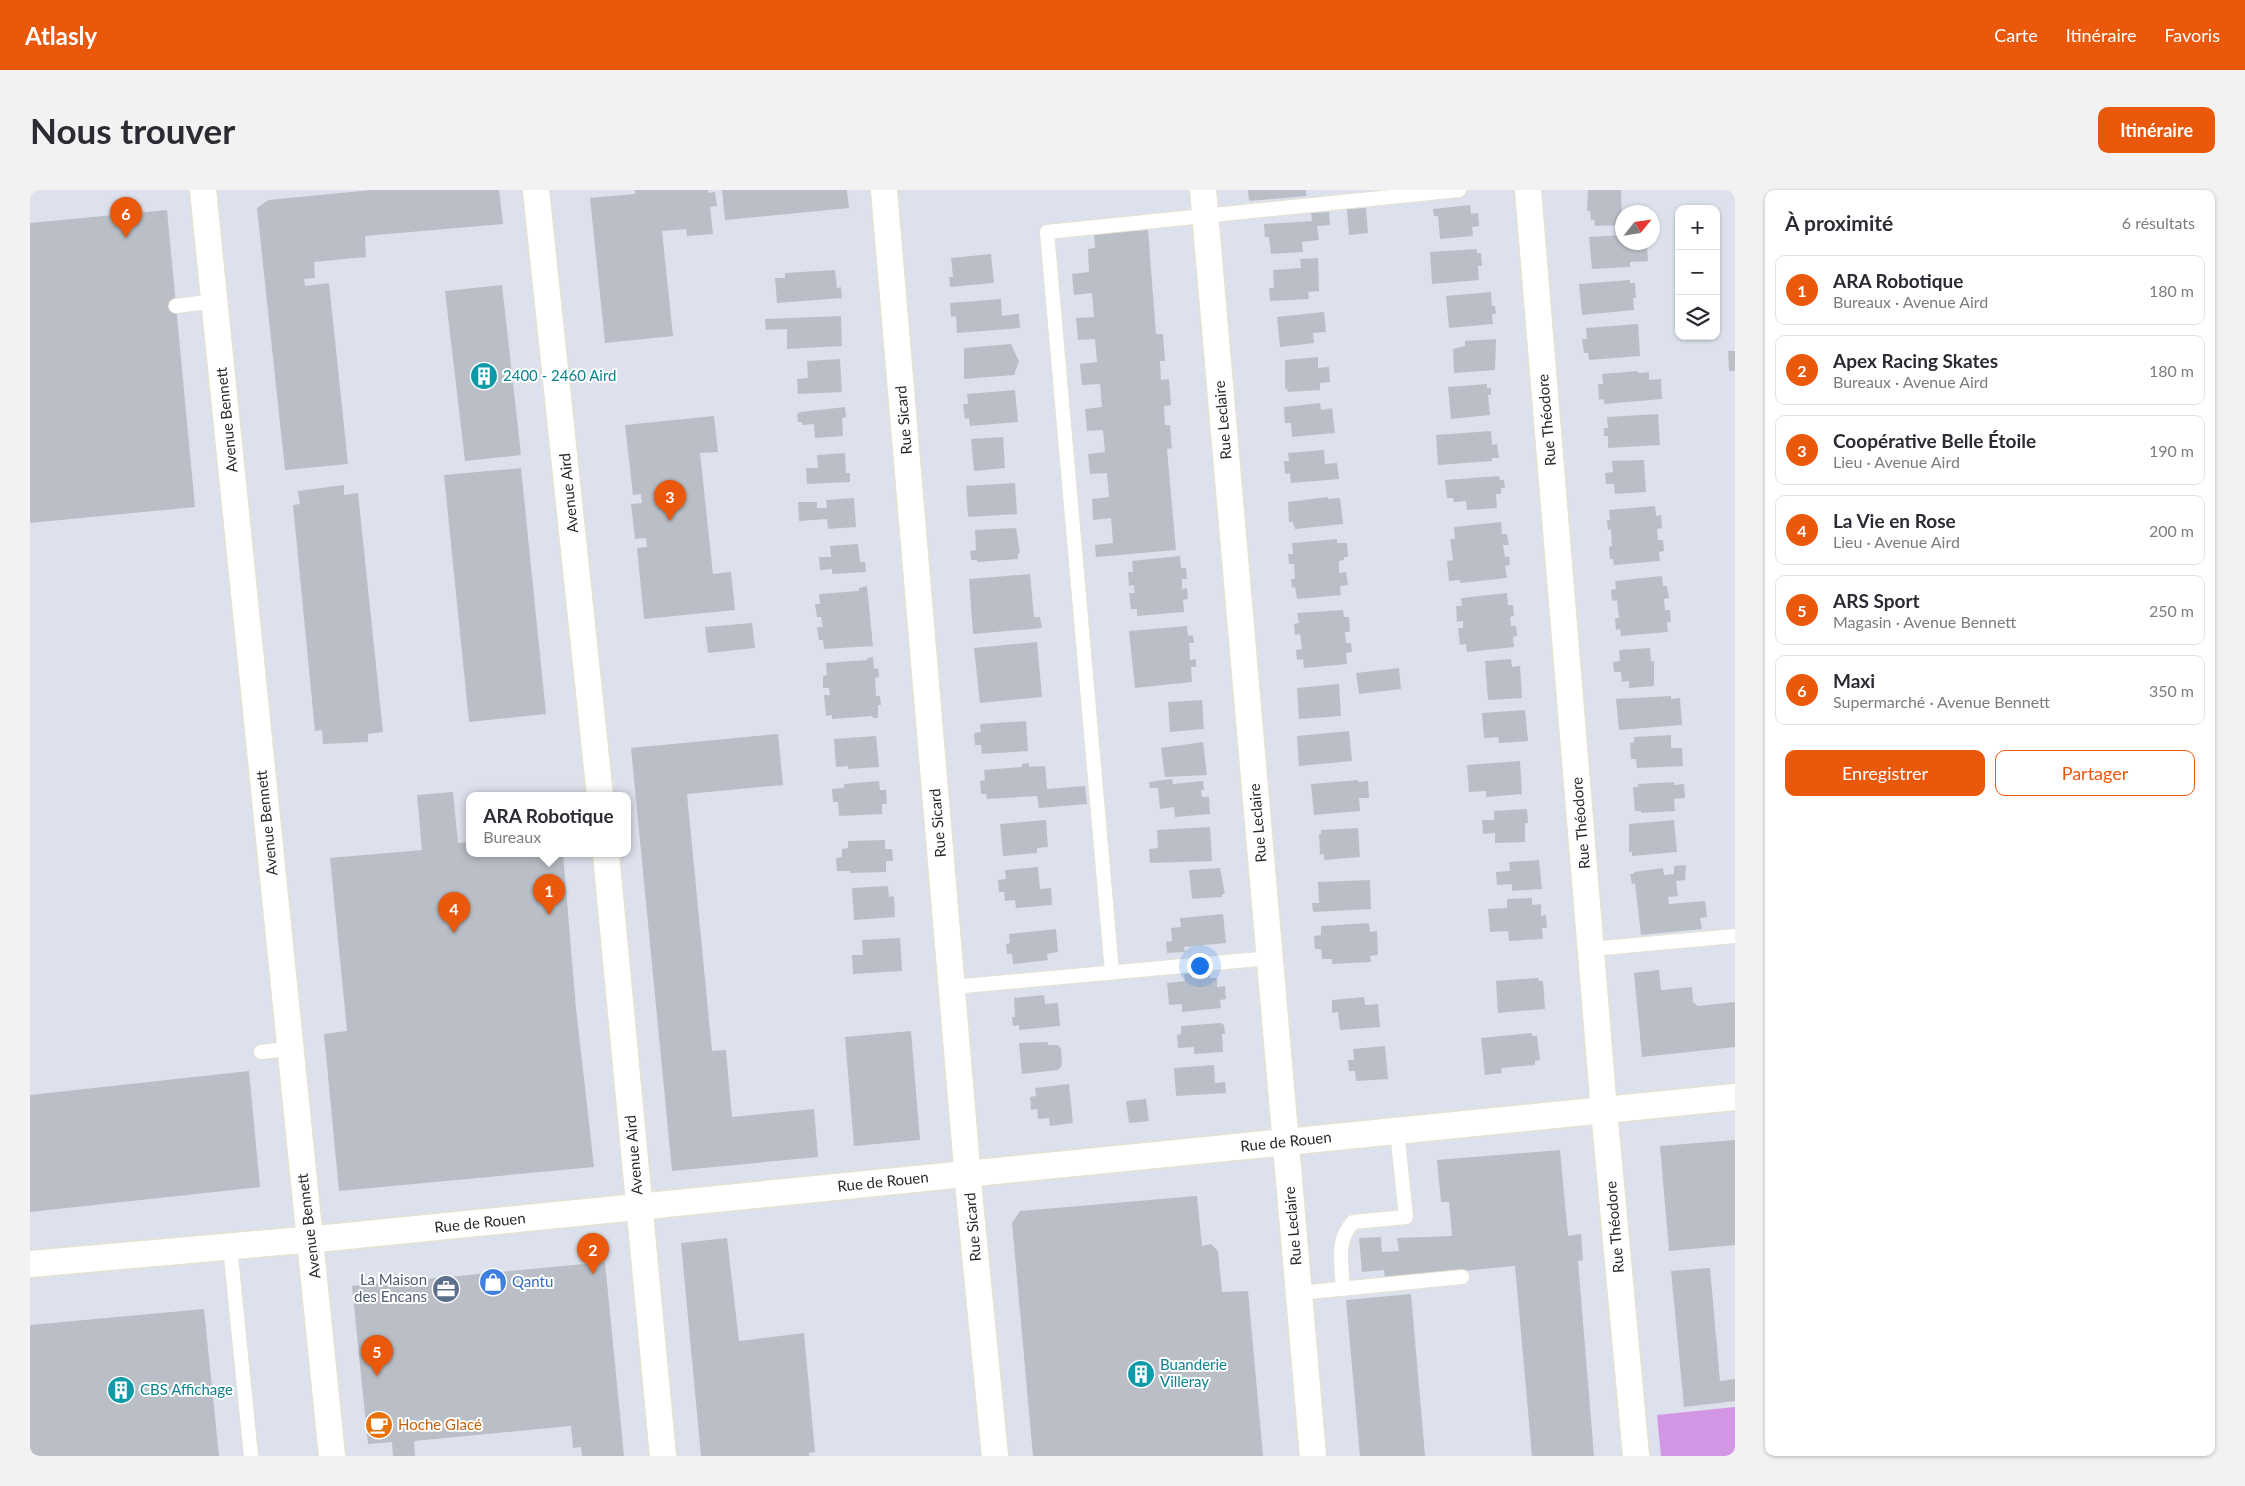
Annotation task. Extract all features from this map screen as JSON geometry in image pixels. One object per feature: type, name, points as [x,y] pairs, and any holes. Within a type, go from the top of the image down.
[{"type":"street","name":"Avenue Bennett","points":[[203,190],[289,1050],[311,1239],[332,1456]]},
{"type":"street","name":"Avenue Aird","points":[[536,190],[600,792]]},
{"type":"street","name":"Rue Sicard","points":[[884,190],[968,1174],[995,1456]]},
{"type":"street","name":"Rue Leclaire","points":[[1202,190],[1313,1456]]},
{"type":"street","name":"Rue Théodore","points":[[1528,190],[1604,1110],[1636,1456]]},
{"type":"street","name":"Avenue Aird","points":[[606,857],[663,1456]]},
{"type":"street","name":"Rue de Rouen","points":[[30,1264],[230,1247],[639,1207],[1735,1097]]},
{"type":"lane","points":[[1112,972],[1047,232],[1459,190]]},
{"type":"lane","points":[[176,306],[215,301]]},
{"type":"lane","points":[[1591,949],[1735,936]]},
{"type":"lane","points":[[952,987],[1270,958]]},
{"type":"lane","points":[[261,1052],[289,1050]]},
{"type":"lane","points":[[1343,1289],[1341,1249],[1343,1234],[1353,1222],[1406,1217],[1397,1131]]},
{"type":"lane","points":[[230,1247],[251,1456]]},
{"type":"lane","points":[[1298,1293],[1462,1277]]},
{"type":"shaded area","points":[[1735,1407],[1735,1456],[1661,1456],[1657,1415]]},
{"type":"building","points":[[372,190],[499,190],[503,224],[365,236],[366,257],[314,262],[315,278],[304,279],[305,286],[329,283],[348,464],[285,470],[257,208],[268,200]]},
{"type":"building","points":[[635,190],[708,190],[709,193],[715,192],[717,206],[710,207],[713,234],[687,236],[686,229],[662,231],[673,336],[605,343],[590,198],[635,194]]},
{"type":"building","points":[[722,190],[847,190],[849,208],[725,220]]},
{"type":"building","points":[[1248,190],[1306,190],[1306,196],[1249,201]]},
{"type":"building","points":[[1588,190],[1621,190],[1621,205],[1615,205],[1615,225],[1595,226],[1594,220],[1591,220],[1590,211],[1587,211]]},
{"type":"building","points":[[1470,205],[1471,214],[1478,213],[1479,226],[1472,227],[1473,236],[1440,239],[1438,216],[1434,216],[1433,209]]},
{"type":"building","points":[[1366,208],[1368,233],[1349,235],[1347,209]]},
{"type":"building","points":[[167,210],[195,507],[30,523],[30,223]]},
{"type":"building","points":[[1329,212],[1330,225],[1317,226],[1319,240],[1302,242],[1303,252],[1271,254],[1269,237],[1265,237],[1264,224],[1312,221],[1311,213]]},
{"type":"building","points":[[1148,230],[1156,334],[1163,334],[1165,361],[1160,361],[1161,380],[1169,379],[1171,405],[1164,406],[1165,425],[1170,425],[1172,448],[1167,449],[1176,550],[1096,557],[1095,545],[1113,543],[1111,518],[1093,520],[1092,499],[1109,497],[1107,473],[1090,474],[1088,454],[1105,452],[1103,430],[1087,431],[1085,409],[1102,407],[1100,384],[1082,385],[1080,364],[1097,362],[1095,339],[1078,340],[1076,318],[1094,317],[1092,293],[1074,295],[1072,274],[1089,272],[1088,249],[1095,248],[1094,233]]},
{"type":"building","points":[[1615,235],[1615,250],[1647,250],[1648,261],[1630,262],[1630,267],[1592,269],[1589,237]]},
{"type":"building","points":[[1477,249],[1477,253],[1481,253],[1482,266],[1478,266],[1479,280],[1432,284],[1430,252]]},
{"type":"building","points":[[991,254],[994,283],[950,287],[949,277],[953,277],[951,258]]},
{"type":"building","points":[[1318,258],[1319,291],[1308,292],[1309,299],[1270,301],[1269,288],[1274,288],[1273,270],[1301,268],[1300,259]]},
{"type":"building","points":[[835,270],[837,288],[841,287],[842,298],[777,303],[775,278],[785,278],[785,273]]},
{"type":"building","points":[[1630,280],[1630,283],[1635,283],[1636,298],[1633,298],[1634,310],[1582,315],[1579,284]]},
{"type":"building","name":"2400 - 2460 Aird","points":[[502,285],[521,455],[465,461],[445,291]]},
{"type":"building","points":[[1491,292],[1492,306],[1495,306],[1496,314],[1492,314],[1493,324],[1449,328],[1446,296]]},
{"type":"building","points":[[1001,299],[1002,316],[1019,314],[1020,328],[957,333],[956,316],[951,317],[950,303]]},
{"type":"building","points":[[1324,312],[1326,332],[1313,333],[1314,343],[1280,347],[1277,317]]},
{"type":"building","points":[[841,316],[842,346],[787,349],[787,329],[766,330],[765,319]]},
{"type":"building","points":[[1638,324],[1640,356],[1589,360],[1588,353],[1584,353],[1582,339],[1587,339],[1586,328]]},
{"type":"building","points":[[1496,339],[1495,370],[1454,373],[1453,349],[1465,346],[1465,341]]},
{"type":"building","points":[[1011,344],[1019,361],[1014,375],[964,379],[964,348]]},
{"type":"building","points":[[1728,351],[1735,351],[1735,371],[1729,371]]},
{"type":"building","points":[[1318,357],[1318,368],[1329,367],[1330,382],[1320,383],[1320,390],[1288,392],[1285,389],[1285,360]]},
{"type":"building","points":[[840,359],[842,392],[798,394],[797,379],[808,378],[807,361]]},
{"type":"building","points":[[1638,371],[1638,373],[1649,372],[1649,380],[1661,379],[1662,399],[1604,404],[1604,399],[1599,400],[1598,384],[1603,384],[1602,374]]},
{"type":"building","points":[[1487,384],[1487,388],[1491,388],[1491,395],[1488,395],[1490,415],[1451,419],[1448,387]]},
{"type":"building","points":[[1015,390],[1018,422],[970,426],[969,418],[965,419],[963,404],[968,404],[967,394]]},
{"type":"building","points":[[1320,403],[1321,410],[1332,408],[1335,433],[1292,437],[1291,423],[1285,423],[1284,407]]},
{"type":"building","points":[[845,407],[846,417],[842,418],[843,436],[815,438],[814,424],[802,425],[802,422],[798,422],[797,414],[801,412]]},
{"type":"building","points":[[1658,414],[1660,445],[1608,448],[1608,436],[1604,436],[1604,428],[1608,428],[1607,417]]},
{"type":"building","points":[[714,416],[718,452],[700,453],[713,574],[731,572],[735,610],[644,619],[637,548],[647,547],[646,538],[635,539],[631,504],[642,503],[641,494],[633,495],[625,425]]},
{"type":"building","points":[[1491,431],[1492,445],[1497,444],[1499,458],[1492,458],[1492,461],[1438,465],[1436,435]]},
{"type":"building","points":[[1003,437],[1005,468],[974,471],[971,439]]},
{"type":"building","points":[[1324,450],[1325,464],[1337,463],[1339,479],[1291,483],[1290,473],[1285,474],[1284,461],[1289,461],[1288,453]]},
{"type":"building","points":[[845,453],[846,473],[850,473],[850,482],[807,484],[806,468],[818,468],[817,455]]},
{"type":"building","points":[[1644,460],[1646,492],[1615,494],[1614,484],[1606,484],[1605,473],[1613,472],[1612,461]]},
{"type":"building","points":[[521,468],[546,714],[469,722],[444,475]]},
{"type":"building","points":[[1499,476],[1500,480],[1504,480],[1505,488],[1501,488],[1501,494],[1496,494],[1497,508],[1467,510],[1466,501],[1454,502],[1453,498],[1447,498],[1445,480]]},
{"type":"building","points":[[1015,483],[1017,514],[968,517],[966,486]]},
{"type":"building","points":[[344,485],[344,495],[358,493],[383,732],[368,734],[368,742],[323,744],[322,730],[315,731],[293,505],[300,504],[298,491]]},
{"type":"building","points":[[1328,497],[1328,499],[1340,498],[1343,524],[1295,529],[1293,522],[1289,522],[1288,502]]},
{"type":"building","points":[[854,498],[856,527],[828,529],[827,519],[799,521],[798,502],[817,502],[817,508],[827,508],[826,500]]},
{"type":"building","points":[[1655,506],[1656,516],[1661,515],[1662,528],[1657,529],[1658,540],[1663,540],[1664,551],[1659,552],[1660,561],[1614,565],[1613,559],[1610,559],[1609,547],[1612,546],[1611,529],[1608,530],[1607,520],[1610,520],[1609,510]]},
{"type":"building","points":[[1501,522],[1502,534],[1507,534],[1509,545],[1503,545],[1505,557],[1509,556],[1510,565],[1505,566],[1507,578],[1460,583],[1460,580],[1449,581],[1447,561],[1453,560],[1450,539],[1455,539],[1454,527]]},
{"type":"building","points":[[1016,528],[1020,553],[1018,554],[1018,559],[977,562],[977,560],[971,560],[970,551],[976,550],[975,530]]},
{"type":"building","points":[[1337,539],[1337,543],[1347,543],[1348,557],[1344,557],[1344,560],[1339,561],[1339,573],[1346,572],[1348,585],[1340,586],[1341,595],[1297,599],[1295,587],[1292,588],[1291,579],[1295,579],[1294,564],[1289,564],[1288,554],[1293,554],[1292,543]]},
{"type":"building","points":[[858,544],[860,562],[865,562],[866,572],[832,574],[832,569],[820,570],[819,557],[831,557],[830,546]]},
{"type":"building","points":[[1180,556],[1181,568],[1186,568],[1187,579],[1182,579],[1182,589],[1187,588],[1188,599],[1183,600],[1184,612],[1137,616],[1137,609],[1131,609],[1129,593],[1135,593],[1134,585],[1129,586],[1128,572],[1133,572],[1132,561]]},
{"type":"building","points":[[1030,574],[1034,617],[1040,617],[1042,628],[973,634],[969,579]]},
{"type":"building","points":[[1662,576],[1663,586],[1667,586],[1669,598],[1664,599],[1665,610],[1670,610],[1671,622],[1667,622],[1668,632],[1621,636],[1620,629],[1616,630],[1615,618],[1619,618],[1617,600],[1612,601],[1611,590],[1616,589],[1615,581]]},
{"type":"building","points":[[867,586],[873,646],[824,649],[823,640],[819,640],[817,627],[823,627],[821,617],[817,617],[815,604],[820,604],[819,594],[859,591],[859,588]]},
{"type":"building","points":[[1507,593],[1508,605],[1513,605],[1514,616],[1510,617],[1511,626],[1516,626],[1517,636],[1513,637],[1514,647],[1467,652],[1466,644],[1460,645],[1458,628],[1463,628],[1463,621],[1457,622],[1456,606],[1462,606],[1461,598]]},
{"type":"building","points":[[1343,610],[1344,617],[1349,617],[1350,632],[1345,632],[1346,643],[1351,643],[1352,652],[1346,653],[1347,664],[1304,668],[1303,659],[1297,660],[1296,650],[1302,649],[1300,634],[1295,635],[1294,624],[1299,623],[1297,613]]},
{"type":"building","points":[[752,623],[755,648],[708,653],[705,627]]},
{"type":"building","points":[[1187,626],[1188,636],[1193,635],[1194,643],[1189,643],[1190,660],[1196,659],[1196,667],[1191,667],[1192,682],[1135,688],[1129,631]]},
{"type":"building","points":[[1037,642],[1042,697],[980,703],[974,648]]},
{"type":"building","points":[[1650,648],[1651,661],[1654,661],[1654,686],[1629,688],[1629,681],[1622,682],[1621,672],[1614,672],[1613,662],[1620,661],[1619,650]]},
{"type":"building","points":[[873,657],[874,669],[878,668],[879,677],[875,678],[876,696],[880,696],[881,705],[878,705],[878,718],[873,718],[872,716],[832,719],[832,715],[826,716],[824,695],[830,695],[829,688],[823,688],[823,676],[827,675],[826,663],[867,660],[867,658]]},
{"type":"building","points":[[1511,659],[1512,667],[1520,666],[1522,698],[1488,700],[1485,661]]},
{"type":"building","points":[[1399,668],[1401,689],[1359,694],[1356,673]]},
{"type":"building","points":[[1339,684],[1341,716],[1299,719],[1297,688]]},
{"type":"building","points":[[1671,696],[1671,699],[1680,698],[1682,725],[1619,730],[1616,699]]},
{"type":"building","points":[[1202,700],[1204,729],[1170,732],[1168,702]]},
{"type":"building","points":[[1525,710],[1528,741],[1499,743],[1498,737],[1484,738],[1482,713]]},
{"type":"building","points":[[1026,721],[1028,751],[982,754],[981,745],[975,745],[974,733],[981,732],[980,724]]},
{"type":"building","points":[[1349,731],[1352,761],[1299,766],[1297,736]]},
{"type":"building","points":[[778,734],[783,785],[687,794],[712,1051],[726,1050],[732,1117],[814,1109],[818,1157],[672,1171],[631,748]]},
{"type":"building","points":[[1671,735],[1671,748],[1682,748],[1683,766],[1637,768],[1636,759],[1631,759],[1630,743],[1634,742],[1634,737]]},
{"type":"building","points":[[876,736],[879,767],[848,769],[848,766],[836,767],[834,739]]},
{"type":"building","points":[[1203,742],[1207,775],[1165,777],[1161,748]]},
{"type":"building","points":[[1520,761],[1522,794],[1486,797],[1486,791],[1469,792],[1467,765]]},
{"type":"building","points":[[1029,763],[1029,767],[1045,766],[1047,789],[1085,786],[1087,804],[1039,808],[1037,796],[987,799],[986,794],[981,794],[980,781],[985,780],[984,770],[1022,767],[1022,764]]},
{"type":"building","points":[[1172,779],[1173,784],[1203,781],[1204,790],[1201,790],[1202,797],[1209,797],[1210,814],[1175,817],[1174,807],[1160,809],[1158,788],[1150,788],[1149,782]]},
{"type":"building","points":[[1358,780],[1358,782],[1368,781],[1369,798],[1359,798],[1360,811],[1314,815],[1311,784]]},
{"type":"building","points":[[879,781],[880,790],[886,790],[887,804],[882,804],[882,814],[839,816],[838,802],[833,802],[832,789],[844,788],[844,784]]},
{"type":"building","points":[[1674,782],[1674,785],[1684,784],[1685,798],[1674,799],[1675,811],[1641,813],[1641,811],[1635,811],[1633,787],[1638,787],[1638,784]]},
{"type":"building","points":[[453,792],[458,843],[466,842],[466,857],[563,857],[576,1008],[594,1167],[339,1191],[324,1034],[347,1031],[330,858],[422,850],[417,795]]},
{"type":"building","points":[[1527,809],[1528,823],[1525,823],[1525,842],[1495,843],[1495,833],[1483,834],[1482,820],[1494,820],[1494,811]]},
{"type":"building","points":[[1046,820],[1048,847],[1037,848],[1037,853],[1003,856],[1000,824]]},
{"type":"building","points":[[1674,820],[1677,852],[1632,856],[1632,852],[1629,852],[1629,824]]},
{"type":"building","points":[[1210,827],[1212,861],[1150,863],[1149,849],[1158,848],[1157,830]]},
{"type":"building","points":[[1358,828],[1360,857],[1324,860],[1324,854],[1320,855],[1319,834],[1321,834],[1321,830]]},
{"type":"building","points":[[885,840],[885,849],[892,849],[893,861],[886,861],[886,872],[850,873],[850,871],[837,871],[836,858],[842,857],[842,849],[848,848],[848,841]]},
{"type":"building","points":[[1539,860],[1542,889],[1512,891],[1512,884],[1497,885],[1496,872],[1510,871],[1509,862]]},
{"type":"building","points":[[1686,865],[1685,880],[1676,881],[1678,896],[1668,897],[1669,904],[1705,901],[1707,917],[1700,918],[1702,929],[1641,935],[1635,883],[1632,884],[1630,874],[1663,868],[1664,875],[1674,874],[1674,866]]},
{"type":"building","points":[[1038,867],[1040,889],[1051,888],[1052,905],[1016,908],[1015,900],[1005,901],[1004,892],[999,892],[998,880],[1006,879],[1005,870]]},
{"type":"building","points":[[1220,868],[1225,894],[1222,894],[1222,897],[1192,899],[1189,870]]},
{"type":"building","points":[[1370,880],[1371,909],[1313,912],[1312,903],[1319,903],[1318,882]]},
{"type":"building","points":[[888,886],[889,897],[894,896],[895,917],[854,920],[852,888]]},
{"type":"building","points":[[1532,898],[1532,905],[1541,904],[1541,916],[1546,915],[1547,928],[1542,928],[1543,939],[1509,941],[1508,931],[1490,932],[1488,909],[1507,908],[1507,899]]},
{"type":"building","points":[[1223,914],[1226,943],[1184,947],[1185,952],[1167,953],[1166,942],[1172,941],[1171,928],[1181,927],[1180,918]]},
{"type":"building","points":[[1369,923],[1370,932],[1377,931],[1378,955],[1370,956],[1371,962],[1332,964],[1332,959],[1322,959],[1321,949],[1315,949],[1314,936],[1321,935],[1321,926]]},
{"type":"building","points":[[1056,929],[1058,952],[1047,954],[1048,960],[1013,964],[1012,954],[1007,954],[1006,944],[1010,943],[1009,934]]},
{"type":"building","points":[[900,938],[902,971],[853,974],[852,955],[863,955],[862,940]]},
{"type":"building","points":[[1659,970],[1661,990],[1692,987],[1693,1002],[1698,1006],[1735,1002],[1735,1047],[1642,1057],[1634,973]]},
{"type":"building","points":[[1209,971],[1210,978],[1217,978],[1217,987],[1225,986],[1226,999],[1220,1000],[1221,1008],[1182,1012],[1182,1004],[1169,1005],[1167,983],[1185,981],[1184,973]]},
{"type":"building","points":[[1538,978],[1539,981],[1543,981],[1545,1009],[1498,1013],[1496,981]]},
{"type":"building","points":[[1044,995],[1045,1004],[1058,1003],[1060,1026],[1019,1030],[1019,1025],[1013,1026],[1012,1017],[1015,1017],[1014,998]]},
{"type":"building","points":[[1364,997],[1365,1005],[1378,1004],[1380,1027],[1340,1030],[1338,1012],[1332,1013],[1332,1000]]},
{"type":"building","points":[[1220,1023],[1224,1025],[1225,1034],[1222,1034],[1223,1052],[1194,1054],[1194,1047],[1178,1048],[1177,1035],[1181,1034],[1181,1026]]},
{"type":"building","points":[[911,1031],[920,1140],[854,1146],[845,1037]]},
{"type":"building","points":[[1532,1033],[1532,1036],[1537,1036],[1540,1060],[1535,1061],[1535,1065],[1501,1068],[1502,1073],[1485,1075],[1481,1038]]},
{"type":"building","points":[[1048,1042],[1048,1045],[1058,1045],[1061,1049],[1062,1065],[1058,1070],[1022,1074],[1019,1043]]},
{"type":"building","points":[[1385,1046],[1388,1079],[1356,1081],[1355,1071],[1349,1071],[1348,1060],[1354,1060],[1353,1049]]},
{"type":"building","points":[[1214,1065],[1215,1083],[1225,1082],[1226,1093],[1176,1096],[1174,1068]]},
{"type":"building","points":[[249,1071],[260,1187],[30,1212],[30,1095]]},
{"type":"building","points":[[1069,1084],[1073,1123],[1050,1126],[1049,1118],[1038,1119],[1037,1109],[1031,1110],[1030,1097],[1036,1096],[1035,1088]]},
{"type":"building","points":[[1146,1099],[1149,1121],[1129,1123],[1126,1101]]},
{"type":"building","points":[[1735,1140],[1735,1245],[1669,1251],[1660,1146]]},
{"type":"building","points":[[1560,1150],[1568,1236],[1581,1234],[1583,1260],[1578,1261],[1594,1456],[1532,1456],[1515,1266],[1385,1278],[1384,1270],[1362,1272],[1359,1238],[1381,1237],[1382,1252],[1399,1251],[1397,1238],[1452,1236],[1449,1202],[1441,1202],[1437,1160]]},
{"type":"building","name":"Buanderie Villeray","points":[[1197,1196],[1202,1246],[1211,1244],[1218,1251],[1222,1292],[1248,1291],[1263,1456],[1033,1456],[1012,1223],[1020,1211]]},
{"type":"building","points":[[727,1238],[739,1341],[804,1333],[815,1452],[809,1453],[809,1456],[701,1456],[681,1243]]},
{"type":"building","points":[[605,1262],[624,1456],[582,1456],[581,1447],[573,1448],[571,1426],[414,1441],[415,1456],[393,1456],[392,1442],[368,1444],[352,1286]]},
{"type":"building","points":[[1710,1268],[1720,1381],[1735,1379],[1735,1401],[1684,1407],[1671,1271]]},
{"type":"building","points":[[1411,1294],[1425,1456],[1360,1456],[1346,1300]]},
{"type":"building","name":"CBS Affichage","points":[[204,1309],[219,1456],[30,1456],[30,1325]]},
{"type":"place","name":"Maxi","points":[[126,238]]},
{"type":"place","name":"2400 - 2460 Aird","points":[[484,376]]},
{"type":"place","name":"Coopérative Belle Étoile","points":[[670,521]]},
{"type":"place","name":"ARA Robotique","points":[[549,915]]},
{"type":"place","name":"La Vie en Rose","points":[[454,933]]},
{"type":"place","name":"Apex Racing Skates","points":[[593,1274]]},
{"type":"place","name":"Qantu","points":[[493,1282]]},
{"type":"place","name":"La Maison des Encans","points":[[446,1289]]},
{"type":"place","name":"Buanderie Villeray","points":[[1141,1374]]},
{"type":"place","name":"ARS Sport","points":[[377,1376]]},
{"type":"place","name":"CBS Affichage","points":[[121,1390]]},
{"type":"place","name":"Hoche Glacé","points":[[379,1425]]}]
